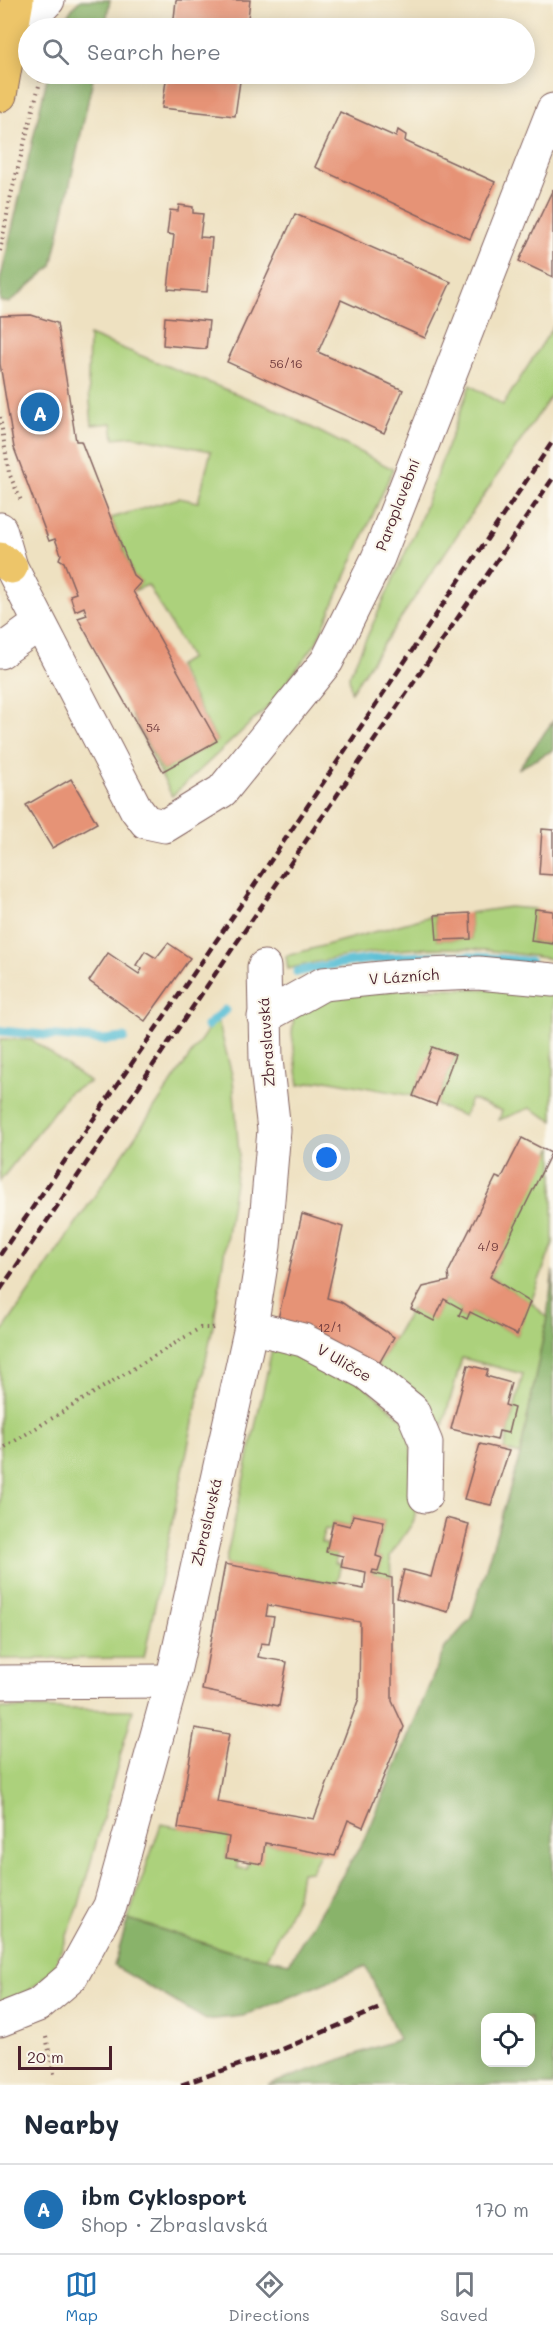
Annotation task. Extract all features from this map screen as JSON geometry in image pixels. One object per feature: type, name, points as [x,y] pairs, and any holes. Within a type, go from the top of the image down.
[{"type":"main road","points":[[0,95],[17,0]]},
{"type":"street","points":[[30,18],[48,0]]},
{"type":"street","points":[[11,38],[18,31]]},
{"type":"street","name":"Paroplavební","points":[[39,624],[136,809],[146,822],[165,826],[222,791],[327,661],[378,558],[553,110]]},
{"type":"street","points":[[0,529],[5,563],[39,624],[0,652]]},
{"type":"street","name":"Zbraslavská","points":[[0,2020],[38,2005],[71,1977],[110,1906],[172,1681],[251,1327],[264,1246],[274,1130],[264,1017],[264,967]]},
{"type":"street","name":"V Lázních","points":[[264,1017],[323,984],[401,976],[478,973],[553,981]]},
{"type":"street","name":"V Uličce","points":[[251,1327],[303,1340],[366,1373],[412,1410],[426,1443],[425,1496]]},
{"type":"street","points":[[0,1682],[172,1681]]},
{"type":"path","points":[[0,251],[11,195],[39,84]]},
{"type":"path","points":[[0,1450],[200,1328],[251,1327]]},
{"type":"path","points":[[38,2005],[55,2078]]},
{"type":"green space","points":[[81,0],[110,0],[107,18],[66,18]]},
{"type":"green space","points":[[46,84],[92,84],[52,266],[9,303],[0,301],[0,281]]},
{"type":"green space","points":[[553,327],[553,393],[351,692],[349,676],[419,523],[470,385],[503,405]]},
{"type":"green space","points":[[89,335],[275,409],[393,469],[316,643],[270,705],[172,796],[131,714],[163,771],[217,741],[177,666],[190,658],[148,585],[133,591],[141,582],[133,575],[111,518],[179,498],[198,502],[211,451],[133,436],[114,438],[112,423],[92,425],[88,380]]},
{"type":"green space","points":[[553,721],[553,750],[518,769]]},
{"type":"green space","points":[[509,907],[535,909],[531,941],[553,944],[553,959],[484,950],[435,948],[360,954],[288,969],[286,956],[435,915],[437,940],[471,939],[470,913]]},
{"type":"green space","points":[[422,988],[553,990],[553,1121],[530,1108],[499,1120],[502,1111],[471,1099],[464,1116],[436,1105],[455,1056],[433,1047],[413,1096],[326,1080],[299,1085],[292,1034],[294,1014],[305,998]]},
{"type":"green space","points":[[217,1016],[233,1079],[239,1155],[214,1321],[144,1658],[0,1659],[0,1335]]},
{"type":"green space","points":[[0,1039],[32,1040],[90,1082],[69,1092],[0,1181]]},
{"type":"green space","points":[[553,1146],[553,1243],[531,1302],[547,1318],[520,1455],[504,1450],[523,1374],[462,1358],[443,1425],[377,1367],[411,1309],[434,1320],[444,1299],[462,1309],[459,1315],[466,1319],[470,1312],[517,1335],[529,1302],[490,1277]]},
{"type":"green space","points":[[553,1270],[553,2085],[268,2085],[399,2039],[366,1966],[243,2016],[206,2020],[114,1966],[128,1919],[229,1951],[289,1963],[366,1837],[445,1648],[471,1618],[520,1455],[547,1318]]},
{"type":"green space","points":[[274,1340],[363,1384],[408,1424],[417,1498],[414,1521],[390,1556],[391,1578],[372,1573],[373,1570],[378,1571],[382,1558],[376,1556],[384,1521],[353,1515],[350,1526],[333,1522],[331,1530],[325,1529],[321,1542],[327,1544],[326,1552],[337,1554],[335,1563],[341,1564],[336,1584],[225,1564]]},
{"type":"green space","points":[[0,1708],[133,1710],[78,1908],[53,1970],[17,2001],[0,2005]]},
{"type":"green space","points":[[161,1824],[229,1837],[226,1858],[238,1860],[237,1868],[247,1869],[248,1862],[265,1843],[321,1852],[311,1871],[301,1872],[297,1897],[266,1959],[229,1951],[128,1919]]},
{"type":"building","points":[[176,0],[250,0],[248,18],[174,18]]},
{"type":"building","points":[[166,84],[240,84],[235,116],[162,108]]},
{"type":"building","points":[[340,112],[396,137],[398,130],[406,135],[405,141],[495,182],[470,239],[315,167]]},
{"type":"building","points":[[553,189],[553,277],[519,261]]},
{"type":"building","points":[[179,205],[193,207],[193,213],[203,214],[200,237],[212,238],[207,292],[168,289],[174,235],[167,234],[170,210],[178,211]]},
{"type":"building","points":[[295,214],[451,282],[425,338],[341,300],[318,352],[403,390],[384,433],[227,362]]},
{"type":"building","points":[[31,315],[57,323],[76,441],[81,441],[133,575],[141,582],[133,591],[217,741],[163,771],[78,618],[87,615],[84,607],[75,611],[70,595],[76,593],[64,562],[59,559],[61,554],[55,539],[49,541],[14,448],[0,364],[0,316]]},
{"type":"building","points":[[165,317],[209,321],[206,349],[163,345]]},
{"type":"building","points":[[71,779],[97,823],[52,848],[26,805]]},
{"type":"building","points":[[542,829],[553,830],[553,875],[539,874]]},
{"type":"building","points":[[535,909],[553,911],[553,944],[531,941]]},
{"type":"building","points":[[470,913],[471,939],[437,940],[435,915]]},
{"type":"building","points":[[168,943],[190,958],[145,1021],[89,981],[108,953],[139,974],[142,969],[136,965],[145,951],[156,958]]},
{"type":"building","points":[[432,1047],[455,1055],[436,1105],[413,1096]]},
{"type":"building","points":[[522,1138],[551,1153],[490,1277],[530,1302],[517,1335],[470,1312],[467,1319],[459,1315],[462,1309],[444,1299],[434,1321],[411,1309],[423,1287],[449,1281],[448,1273],[496,1177],[501,1179]]},
{"type":"building","points":[[302,1214],[343,1227],[327,1298],[341,1302],[394,1337],[377,1367],[278,1319]]},
{"type":"building","points":[[468,1365],[488,1370],[486,1376],[511,1383],[505,1405],[514,1408],[508,1433],[499,1431],[497,1440],[451,1429]]},
{"type":"building","points":[[480,1444],[509,1451],[491,1505],[464,1499]]},
{"type":"building","points":[[353,1515],[384,1521],[376,1556],[382,1558],[378,1571],[373,1570],[372,1573],[392,1578],[392,1701],[404,1727],[363,1827],[348,1820],[335,1856],[265,1843],[262,1864],[226,1858],[229,1837],[178,1828],[195,1728],[229,1734],[217,1802],[314,1819],[359,1698],[360,1622],[268,1605],[266,1616],[274,1617],[269,1644],[261,1643],[258,1657],[287,1662],[279,1706],[202,1690],[225,1564],[364,1589],[366,1572],[341,1567],[343,1556],[326,1552],[333,1522],[350,1526]]},
{"type":"building","points":[[446,1518],[469,1524],[448,1612],[397,1598],[404,1570],[431,1577]]},
{"type":"waterway","points":[[297,972],[354,961],[413,956],[471,957],[530,962]]},
{"type":"waterway","points":[[207,1026],[225,1010]]},
{"type":"waterway","points":[[0,1031],[103,1040],[124,1038]]},
{"type":"railway","points":[[0,1255],[247,896],[553,441]]},
{"type":"railway","points":[[0,1290],[553,478]]},
{"type":"railway","points":[[181,2085],[276,2052],[380,2008]]},
{"type":"place","name":"ibm Cyklosport","points":[[40,412]]}]
